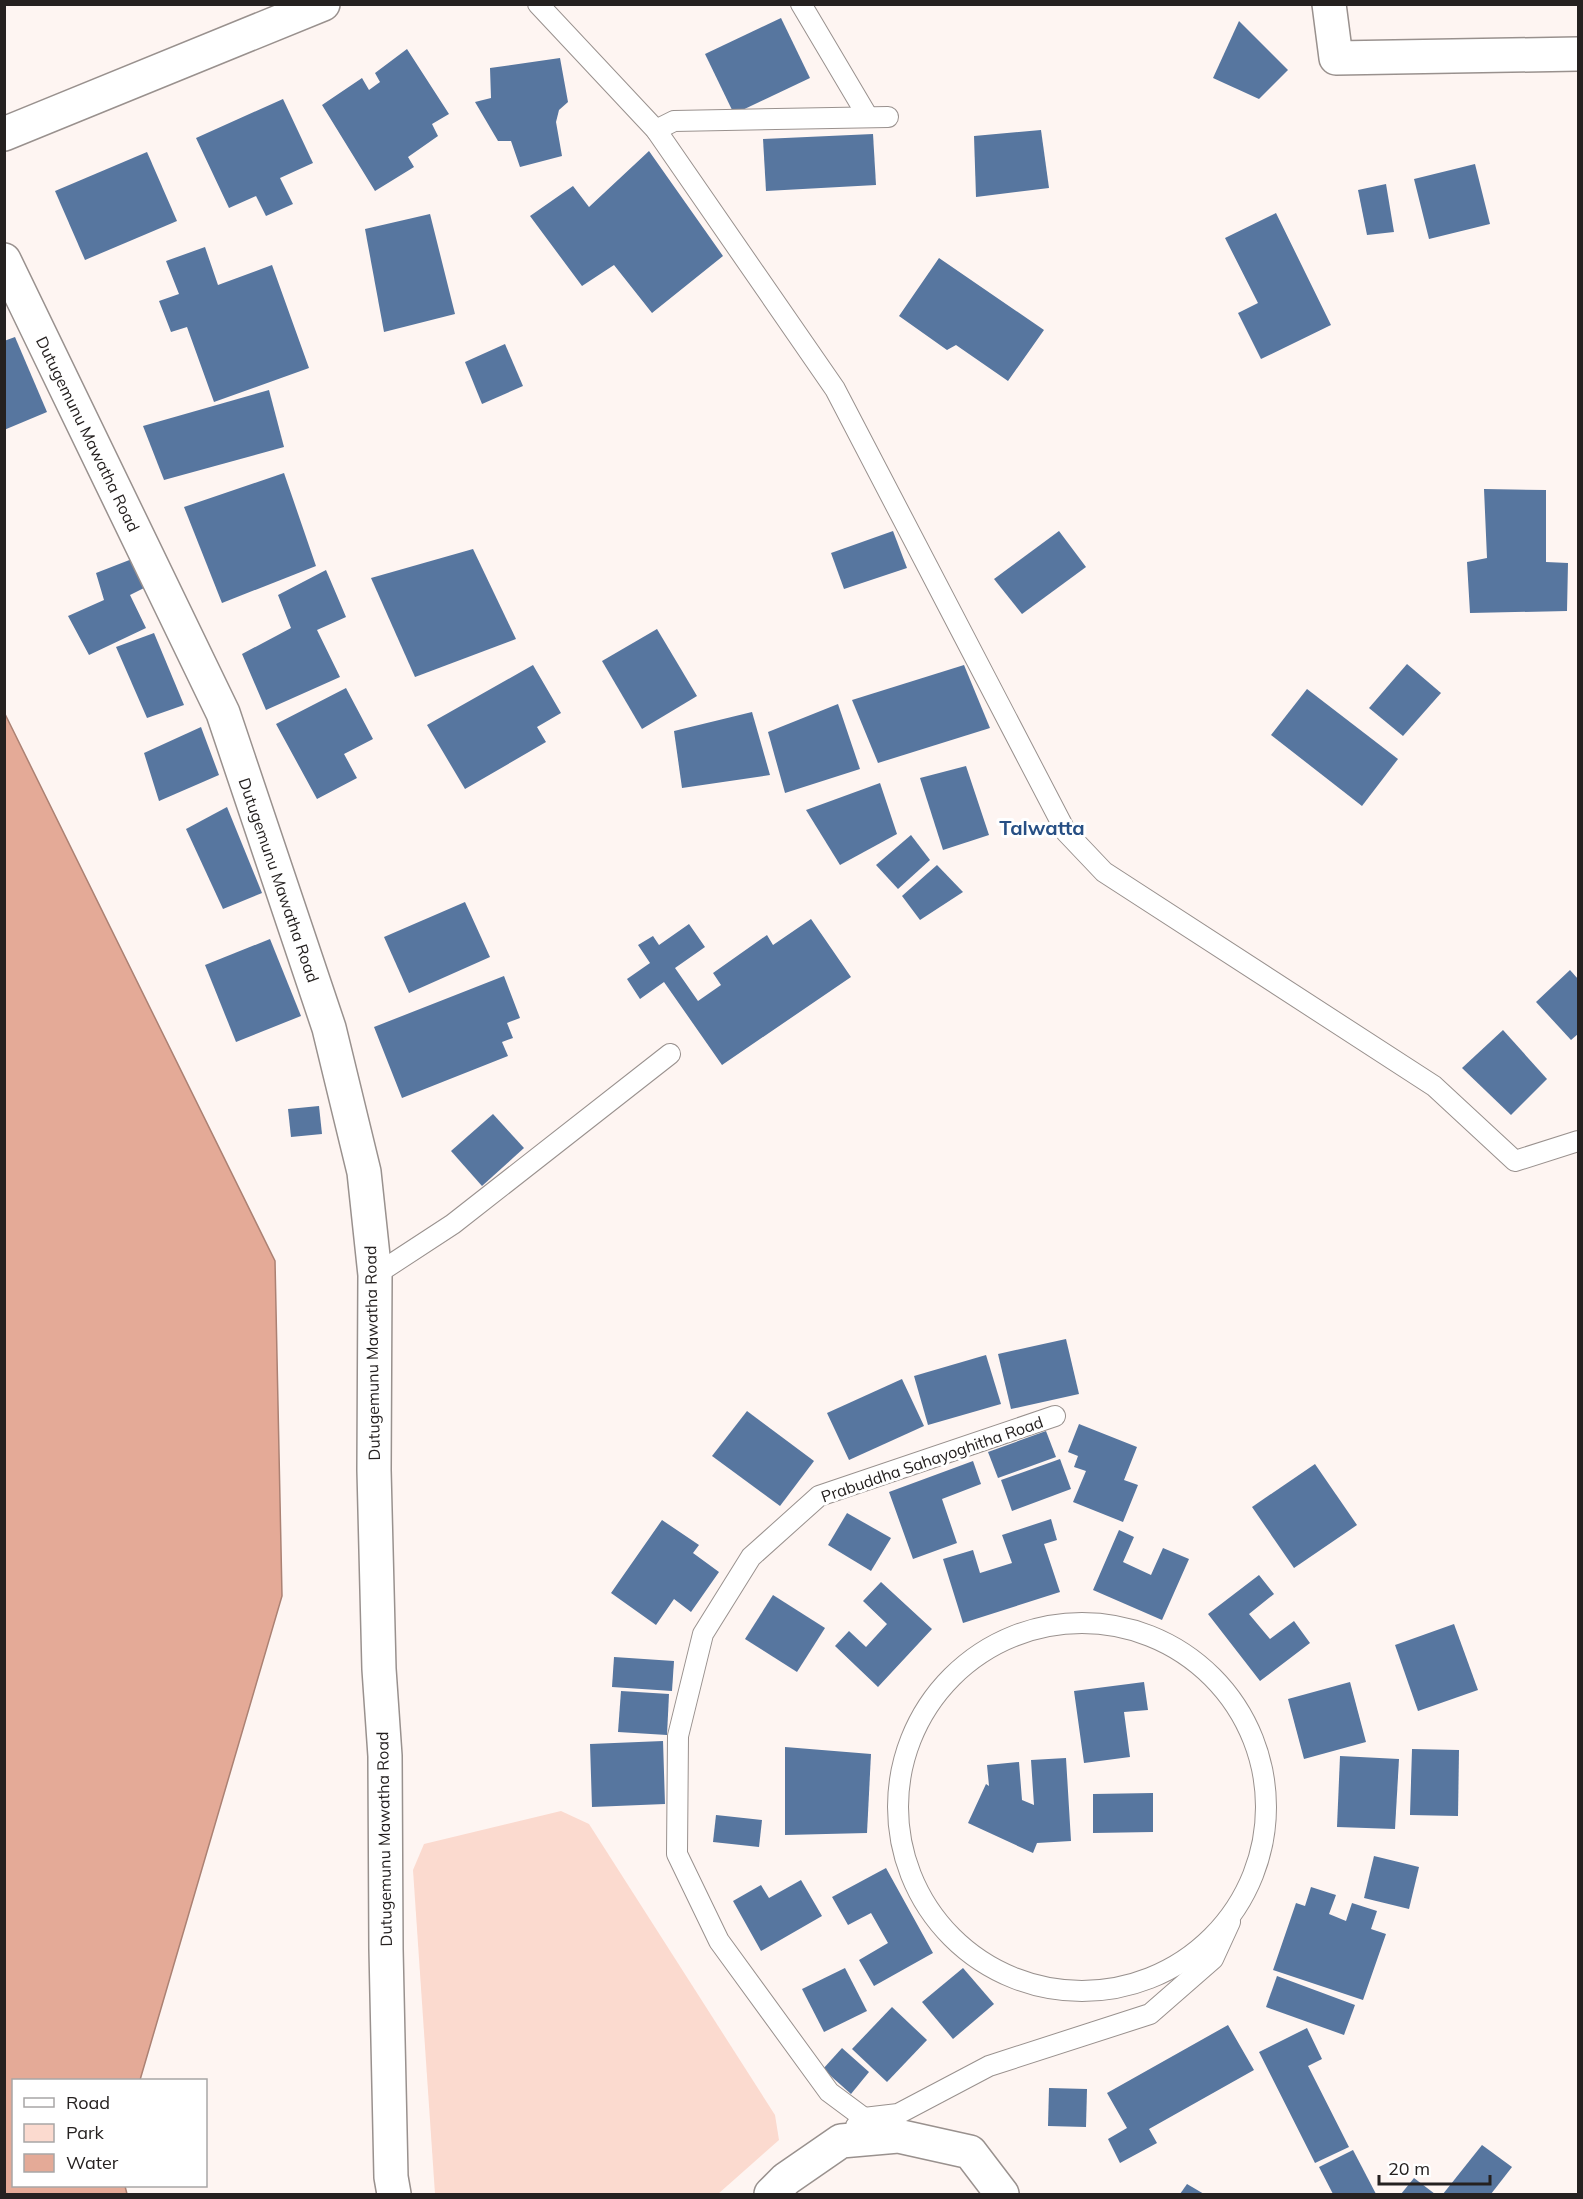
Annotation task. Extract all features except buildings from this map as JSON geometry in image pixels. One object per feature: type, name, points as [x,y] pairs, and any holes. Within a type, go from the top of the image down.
[{"type":"street","points":[[4,134],[323,4]]},
{"type":"street","points":[[1329,4],[1336,58],[1578,54]]},
{"type":"street","name":"Dutugemunu Mawatha Road","points":[[4,260],[223,713],[329,1028],[364,1172],[375,1275],[374,1470],[379,1669],[385,1756],[391,2177],[394,2194]]},
{"type":"street","points":[[771,2194],[786,2179],[853,2129],[898,2136],[970,2152],[1002,2194]]},
{"type":"lane","points":[[538,4],[656,130],[835,389],[1066,832],[1104,872],[1434,1086],[1515,1161],[1578,1141]]},
{"type":"lane","points":[[656,130],[674,121],[878,117],[801,4]]},
{"type":"lane","points":[[375,1275],[453,1224],[670,1054]]},
{"type":"lane","name":"Prabuddha Sahayoghitha Road","points":[[853,2129],[829,2092],[719,1941],[677,1854],[678,1736],[703,1634],[751,1557],[819,1496],[1055,1416]]},
{"type":"lane","points":[[853,2129],[898,2114],[989,2066],[1150,2014],[1213,1959],[1232,1917],[1253,1882],[1269,1804],[1250,1726],[1229,1692],[1167,1642],[1089,1621],[1049,1624],[975,1655],[944,1681],[904,1750],[896,1830],[906,1869],[948,1937],[979,1962],[1055,1991],[1095,1992],[1172,1969],[1232,1917]]},
{"type":"green space","points":[[561,1811],[589,1824],[775,2115],[779,2140],[718,2194],[435,2194],[413,1870],[424,1844]]},
{"type":"water","points":[[4,712],[275,1261],[282,1596],[140,2079],[12,2079],[12,2187],[125,2187],[127,2194],[5,2194]]},
{"type":"district","name":"Talwatta","points":[[1042,827]]}]
